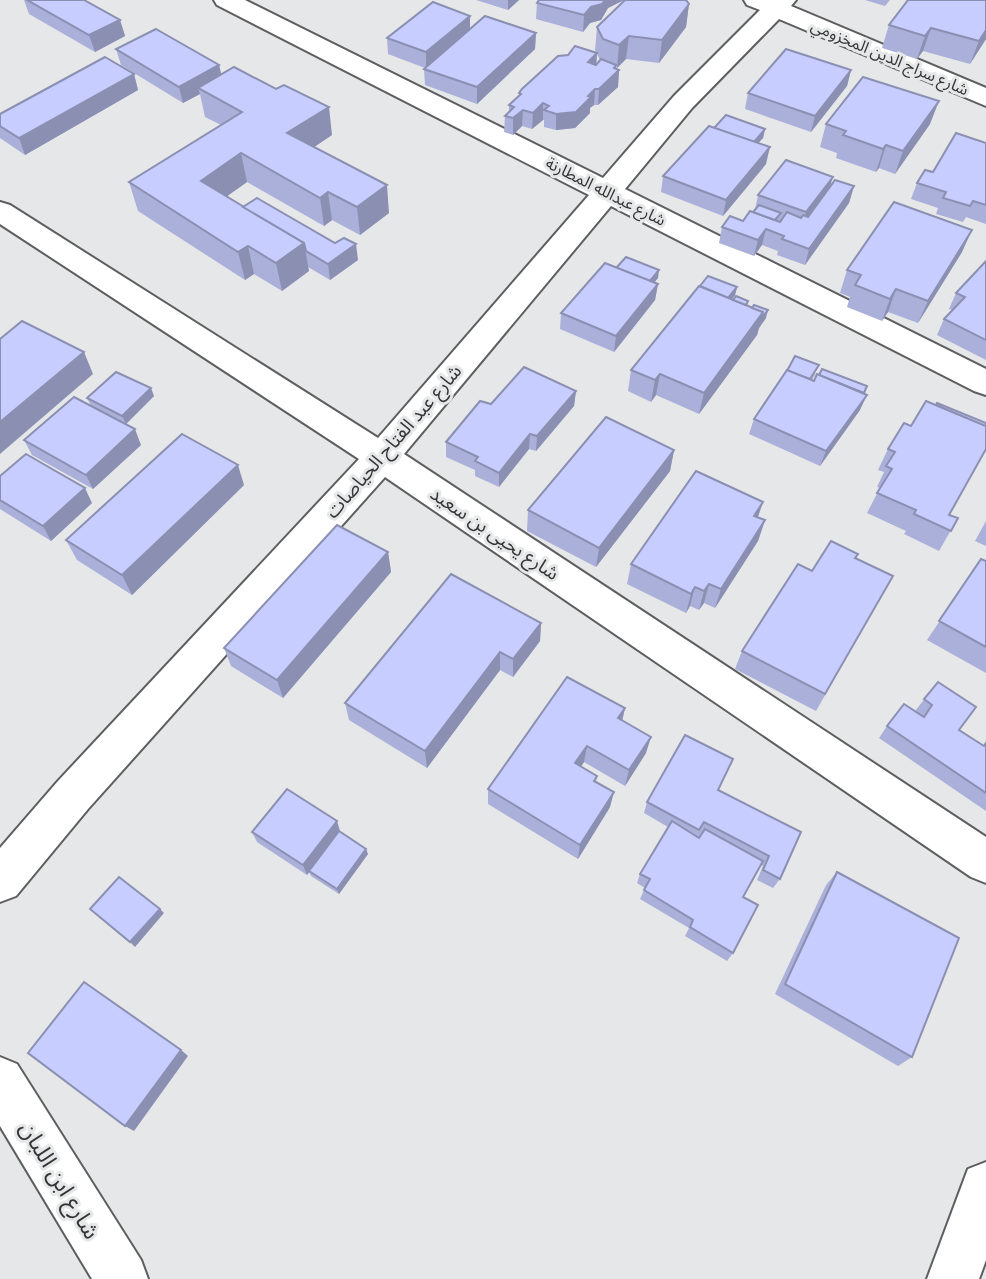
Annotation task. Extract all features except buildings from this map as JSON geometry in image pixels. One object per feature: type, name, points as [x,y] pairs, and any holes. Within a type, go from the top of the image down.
[{"type":"street","name":"شارع عبدالله المطارنة","points":[[226,0],[986,383]]},
{"type":"street","name":"شارع عبد الفتاح الحياصات","points":[[0,881],[73,795],[382,457],[606,191],[772,3]]},
{"type":"street","name":"شارع سراج الدين المخزومي","points":[[772,3],[986,97]]},
{"type":"street","name":"شارع يحيى بن سعيد","points":[[7,225],[382,457],[986,862]]},
{"type":"street","name":"شارع ابن اللبان","points":[[0,1081],[122,1279]]},
{"type":"street","points":[[953,1279],[986,1188]]}]
